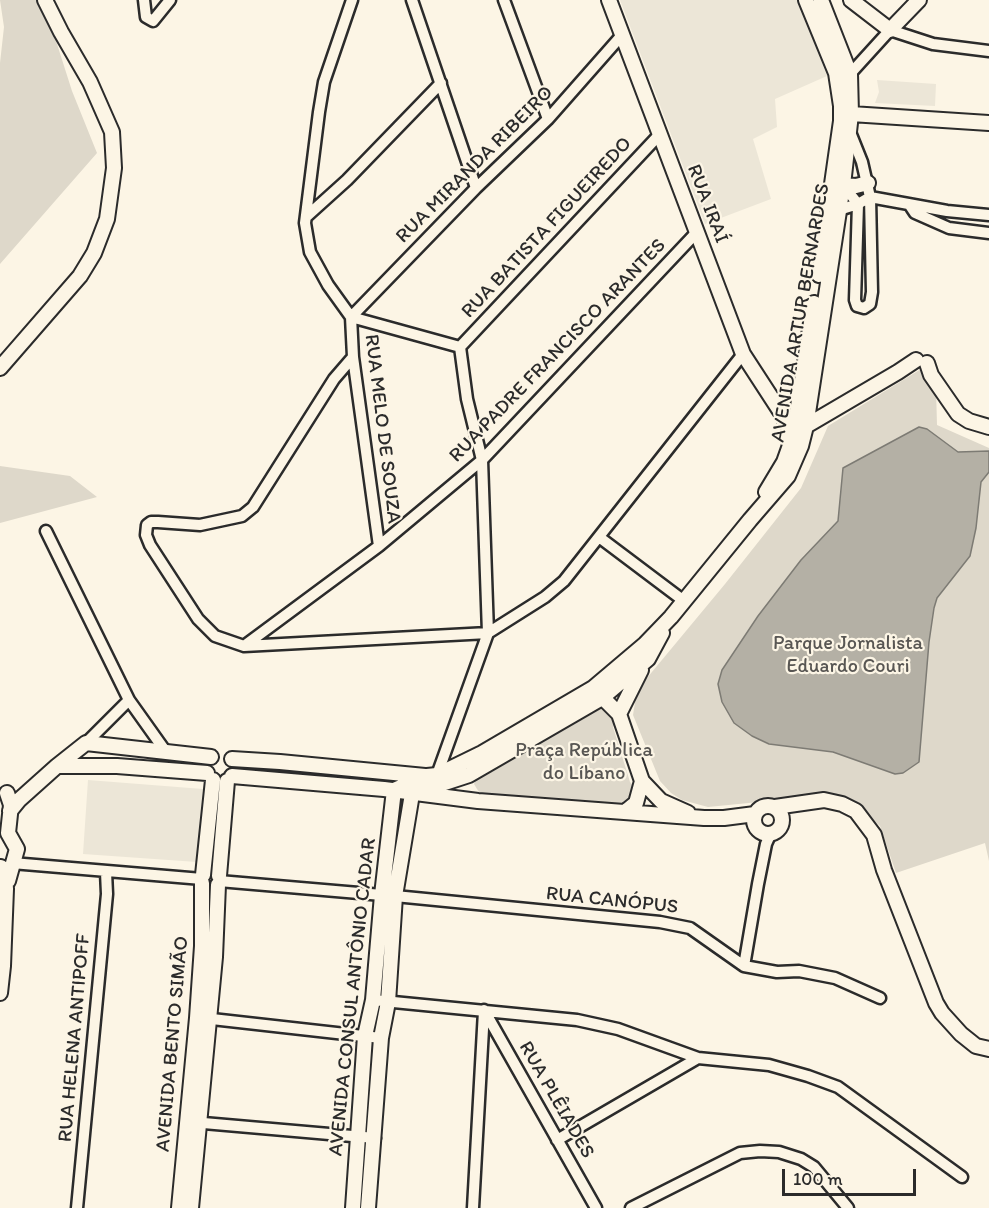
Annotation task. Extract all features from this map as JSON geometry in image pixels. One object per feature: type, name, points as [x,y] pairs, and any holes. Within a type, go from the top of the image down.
[{"type":"street","points":[[0,368],[80,276],[94,253],[107,219],[114,168],[112,132],[90,82],[45,0]]},
{"type":"street","points":[[144,0],[146,17],[153,21],[170,0]]},
{"type":"street","points":[[86,743],[211,758],[220,754],[232,759],[432,776],[488,633],[482,460],[467,399],[460,347],[351,317],[328,285],[310,252],[305,223],[324,82],[352,0]]},
{"type":"street","points":[[412,0],[476,188]]},
{"type":"street","points":[[504,0],[548,119]]},
{"type":"street","name":"RUA IRAÍ","points":[[609,0],[743,354],[782,414],[795,447]]},
{"type":"street","name":"AVENIDA ARTUR BERNARDES","points":[[804,404],[841,121],[840,91],[836,73],[806,0]]},
{"type":"street","name":"AVENIDA ARTUR BERNARDES","points":[[394,790],[432,776],[482,753],[598,693],[671,617],[788,476],[800,426],[839,210],[850,132],[850,74],[821,0]]},
{"type":"street","points":[[851,0],[890,30],[933,44],[989,51]]},
{"type":"street","points":[[850,74],[918,0]]},
{"type":"street","name":"RUA MIRANDA RIBEIRO","points":[[351,317],[476,188],[548,119],[622,35]]},
{"type":"street","points":[[306,217],[347,180],[441,83]]},
{"type":"street","points":[[851,114],[989,123]]},
{"type":"street","points":[[835,162],[843,184],[858,204],[855,295],[857,306],[864,308],[870,304],[872,292],[869,190],[856,144],[850,132]]},
{"type":"street","name":"RUA BATISTA FIGUEIREDO","points":[[460,347],[660,134]]},
{"type":"street","points":[[843,184],[856,186],[909,204],[989,215]]},
{"type":"street","points":[[839,210],[858,204],[869,190]]},
{"type":"street","points":[[909,204],[915,213],[949,228],[989,233]]},
{"type":"street","name":"RUA PADRE FRANCISCO ARANTES","points":[[244,646],[379,546],[482,460],[697,232]]},
{"type":"street","name":"RUA MELO DE SOUZA","points":[[351,317],[353,357],[379,546]]},
{"type":"street","points":[[353,357],[334,379],[248,512],[219,523],[200,525],[151,522],[147,525],[146,535],[150,545],[198,619],[216,636],[244,646],[488,633],[545,597],[564,580],[743,354]]},
{"type":"street","points":[[782,414],[800,426],[898,372],[923,367],[958,414],[969,421],[989,427]]},
{"type":"street","points":[[782,414],[804,404],[834,408]]},
{"type":"street","points":[[46,531],[129,700],[166,752]]},
{"type":"street","points":[[599,537],[684,601]]},
{"type":"street","name":"AVENIDA ARTUR BERNARDES","points":[[412,794],[469,776],[648,659],[671,617]]},
{"type":"street","points":[[619,714],[628,693],[648,659]]},
{"type":"street","points":[[598,693],[619,714],[642,781],[661,801],[704,818]]},
{"type":"street","points":[[10,811],[57,766],[86,743],[129,700]]},
{"type":"street","points":[[86,743],[117,766]]},
{"type":"street","points":[[478,801],[466,786],[482,753]]},
{"type":"street","points":[[210,776],[207,765],[211,758]]},
{"type":"street","points":[[230,778],[235,767],[232,759]]},
{"type":"street","points":[[57,766],[117,766],[210,776],[222,782],[230,778],[394,790],[478,801],[724,818],[761,826],[781,826],[778,810]]},
{"type":"street","name":"AVENIDA BENTO SIMÃO","points":[[191,1208],[193,1122],[202,1018],[202,879],[210,776]]},
{"type":"street","name":"AVENIDA BENTO SIMÃO","points":[[202,1018],[215,957],[218,881],[230,778]]},
{"type":"street","points":[[625,812],[636,803],[642,781]]},
{"type":"street","points":[[4,865],[17,854],[8,833],[11,805],[3,793],[33,788]]},
{"type":"street","name":"AVENIDA CONSUL ANTÔNIO CADAR","points":[[368,1208],[381,1038],[388,1002],[389,896],[394,790]]},
{"type":"street","name":"AVENIDA CONSUL ANTÔNIO CADAR","points":[[353,1208],[365,1036],[373,1000],[389,896],[412,794]]},
{"type":"street","points":[[744,966],[765,850],[761,807],[778,810],[824,800],[834,801],[856,811],[874,835],[884,870],[936,1003],[942,1013],[961,1034],[976,1046],[989,1049]]},
{"type":"street","points":[[4,865],[202,879],[211,871],[218,881]]},
{"type":"street","points":[[0,993],[6,889],[4,865]]},
{"type":"street","name":"RUA HELENA ANTIPOFF","points":[[77,1208],[107,894],[106,872]]},
{"type":"street","name":"RUA CANÓPUS","points":[[218,881],[660,922],[690,928],[744,966],[777,972],[799,971],[835,978],[879,998]]},
{"type":"street","points":[[373,1000],[577,1020],[618,1029],[698,1058],[769,1065],[808,1076],[838,1087],[962,1177]]},
{"type":"street","points":[[476,1205],[484,1010]]},
{"type":"street","name":"RUA PLÊIADES","points":[[484,1010],[596,1208]]},
{"type":"street","points":[[202,1018],[381,1038]]},
{"type":"street","points":[[558,1140],[698,1058]]},
{"type":"street","points":[[193,1122],[375,1138]]},
{"type":"street","name":"AVENIDA BENTO SIMÃO","points":[[178,1208],[193,1122]]},
{"type":"street","points":[[631,1208],[740,1153],[760,1151],[779,1152],[801,1159],[814,1167],[848,1208]]},
{"type":"shaded area","points":[[620,0],[798,0],[827,76],[775,99],[777,127],[753,139],[771,199],[705,224]]},
{"type":"shaded area","points":[[877,80],[936,84],[935,106],[875,103],[879,92]]},
{"type":"shaded area","points":[[919,427],[927,429],[958,452],[989,451],[989,472],[981,482],[976,528],[970,556],[937,598],[934,608],[919,762],[903,773],[895,774],[833,752],[769,744],[752,736],[734,723],[722,702],[718,684],[722,670],[758,616],[801,560],[838,521],[843,468]]},
{"type":"shaded area","points":[[88,780],[203,789],[197,862],[83,854]]},
{"type":"green space","points":[[0,0],[43,0],[72,91],[97,153],[0,264],[0,63],[4,27]]},
{"type":"green space","name":"Parque Jornalista Eduardo Couri","points":[[921,369],[923,374],[932,379],[936,388],[937,425],[989,448],[989,861],[985,843],[896,873],[880,826],[857,805],[822,794],[708,807],[682,800],[671,793],[660,781],[633,715],[637,690],[801,488],[828,426]]},
{"type":"green space","points":[[0,466],[70,476],[97,497],[0,523]]},
{"type":"green space","name":"Praça República do Líbano","points":[[602,708],[614,718],[613,727],[630,782],[635,787],[630,802],[618,808],[613,803],[480,793],[477,789],[474,784],[477,776],[487,770],[491,772],[495,770]]}]
